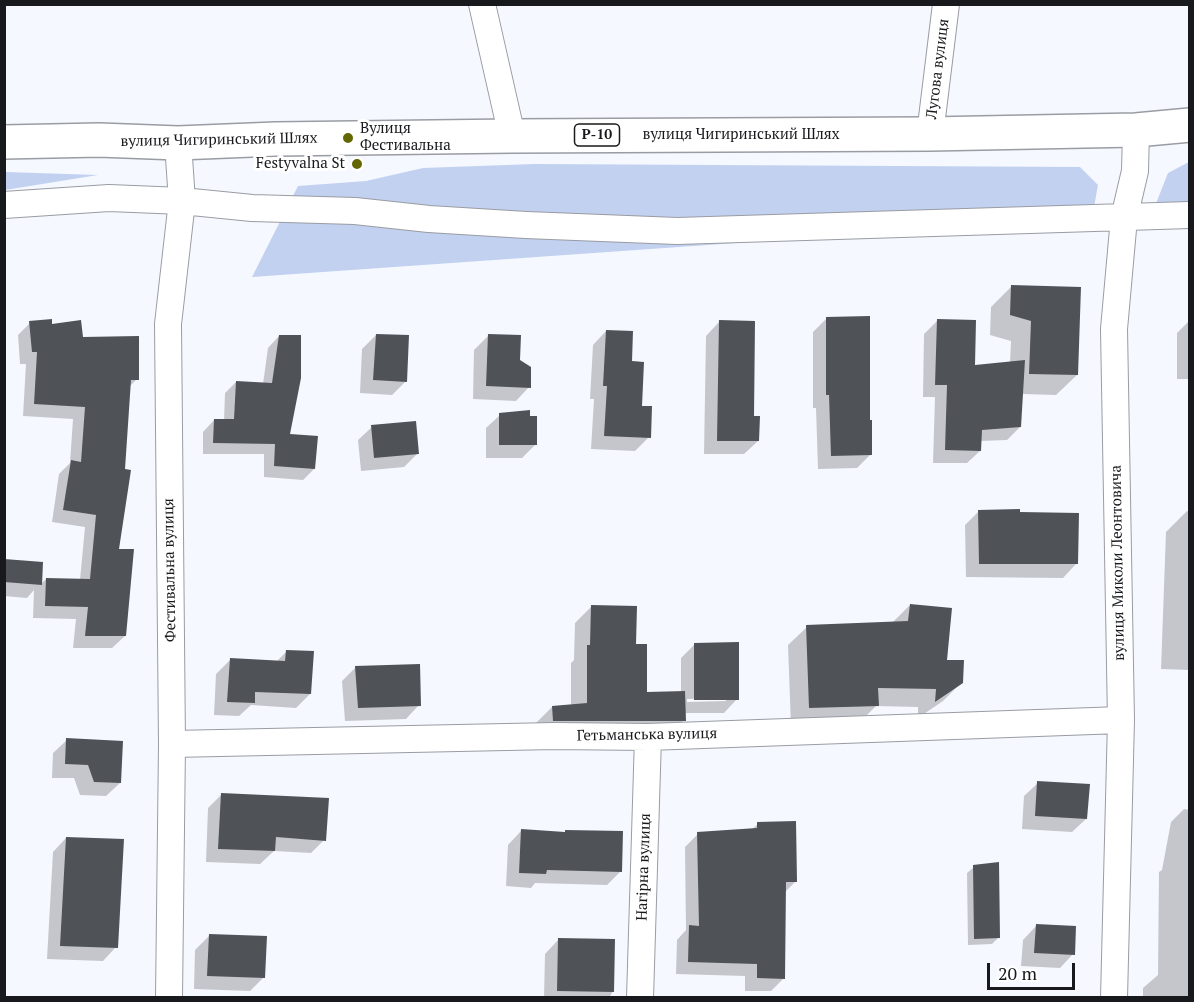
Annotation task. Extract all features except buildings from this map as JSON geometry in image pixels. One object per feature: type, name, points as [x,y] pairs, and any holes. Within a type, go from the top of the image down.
[{"type":"main road","name":"вулиця Чигиринський Шлях","points":[[4,142],[99,140],[178,143],[276,139],[512,136],[930,134],[1136,130],[1190,125]]},
{"type":"street","points":[[482,4],[512,136]]},
{"type":"street","name":"Лугова вулиця","points":[[930,134],[946,4]]},
{"type":"street","name":"вулиця Миколи Леонтовича","points":[[1114,998],[1121,720],[1114,329],[1124,218],[1135,171],[1136,130]]},
{"type":"street","name":"Фестивальна вулиця","points":[[169,998],[172,744],[168,324],[182,201],[178,143]]},
{"type":"street","points":[[4,205],[109,198],[182,201],[252,208],[355,212],[526,225],[677,231],[1190,215]]},
{"type":"street","name":"Гетьманська вулиця","points":[[172,744],[554,736],[648,737],[1121,720]]},
{"type":"street","name":"Нагірна вулиця","points":[[640,998],[648,737]]},
{"type":"shaded area","points":[[1189,162],[1189,210],[1153,211],[1168,173]]},
{"type":"shaded area","points":[[534,164],[1080,167],[1098,185],[1092,218],[252,277],[298,186],[366,181],[423,168]]},
{"type":"shaded area","points":[[5,172],[98,175],[5,190]]},
{"type":"place","name":"Вулиця Фестивальна","points":[[348,138]]},
{"type":"place","name":"Festyvalna St","points":[[357,164]]}]
